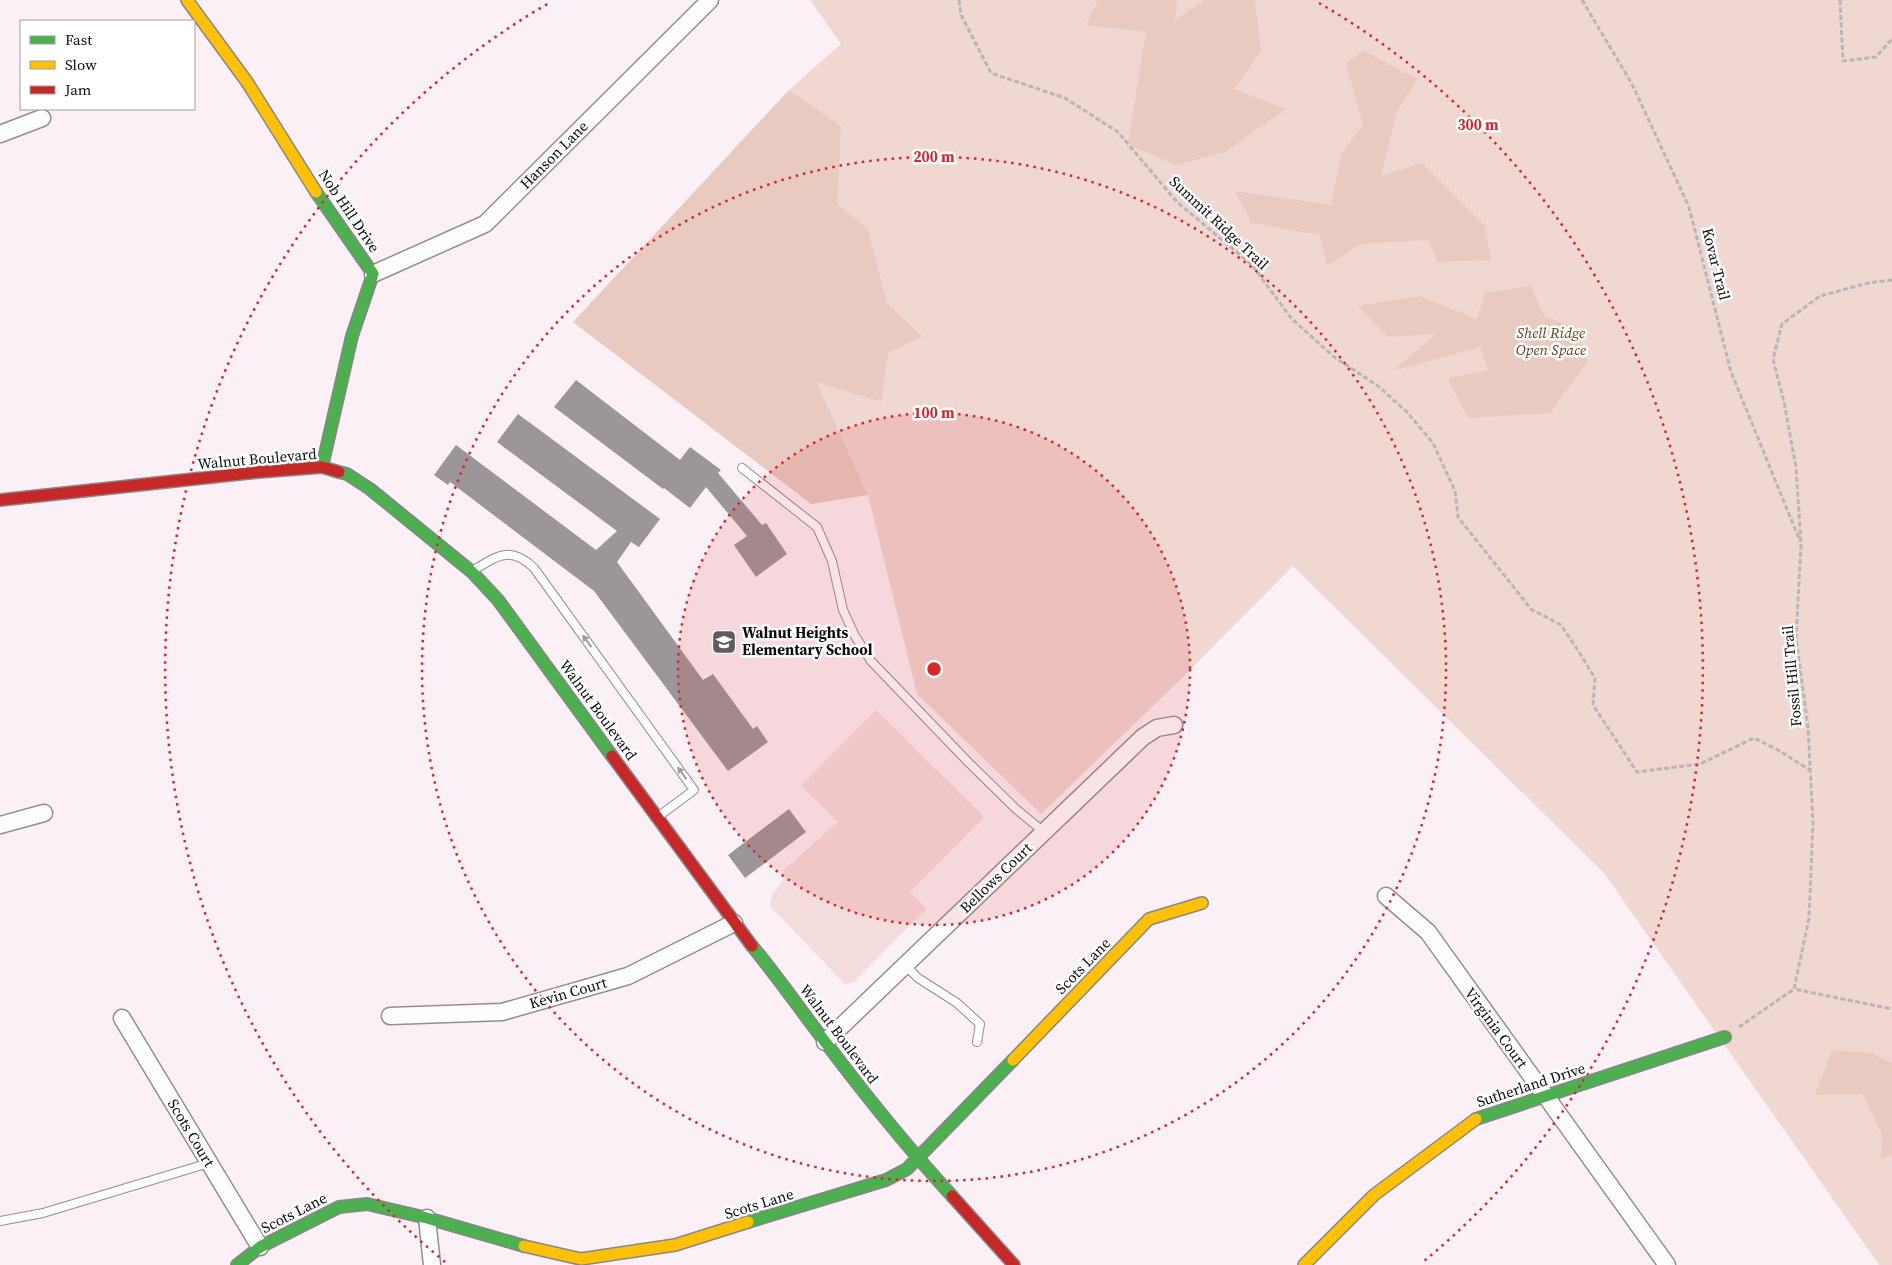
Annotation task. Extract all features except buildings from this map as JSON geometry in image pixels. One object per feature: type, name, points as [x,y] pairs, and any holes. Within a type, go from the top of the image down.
[{"type":"street","name":"Nob Hill Drive","points":[[187,0],[248,82],[334,218],[373,274],[352,336],[322,467]]},
{"type":"street","name":"Hanson Lane","points":[[373,274],[485,224],[710,0]]},
{"type":"street","points":[[0,134],[42,118]]},
{"type":"street","name":"Walnut Boulevard","points":[[0,500],[258,472],[322,467],[347,474],[370,489],[472,572],[498,600],[734,923],[825,1042],[917,1158],[1014,1265]]},
{"type":"street","name":"Bellows Court","points":[[825,1042],[1143,736],[1157,728],[1174,725]]},
{"type":"street","points":[[0,825],[44,813]]},
{"type":"street","name":"Virginia Court","points":[[1386,896],[1428,932],[1667,1265]]},
{"type":"street","name":"Scots Lane","points":[[237,1265],[260,1247],[339,1207],[367,1204],[427,1218],[582,1262],[684,1243],[886,1180],[907,1168],[1149,919],[1202,903]]},
{"type":"street","name":"Kevin Court","points":[[390,1016],[502,1012],[628,976],[734,923]]},
{"type":"street","name":"Scots Court","points":[[122,1018],[260,1247]]},
{"type":"street","name":"Sutherland Drive","points":[[1304,1265],[1374,1195],[1473,1120],[1725,1037]]},
{"type":"street","points":[[427,1218],[432,1265]]},
{"type":"lane","points":[[742,468],[817,527],[832,561],[843,610],[855,636],[871,661],[982,776],[1016,809],[1044,832]]},
{"type":"lane","points":[[472,572],[493,558],[507,554],[523,558],[534,568],[694,790],[658,817]]},
{"type":"lane","points":[[905,966],[918,978],[957,1003],[980,1024],[976,1042]]},
{"type":"lane","points":[[0,1221],[43,1213],[209,1163]]},
{"type":"path","name":"Summit Ridge Trail","points":[[959,0],[961,15],[991,73],[1065,98],[1118,132],[1177,202],[1252,265],[1291,318],[1333,356],[1378,386],[1406,411],[1433,443],[1455,491],[1458,517],[1531,609],[1562,625],[1595,678],[1593,705],[1637,772],[1700,764],[1754,738],[1810,770]]},
{"type":"path","name":"Kovar Trail","points":[[1582,0],[1632,84],[1690,207],[1732,372],[1802,544]]},
{"type":"path","points":[[1840,0],[1843,61],[1876,57],[1892,39]]},
{"type":"path","name":"Fossil Hill Trail","points":[[1794,989],[1809,918],[1813,822],[1808,727],[1796,638],[1802,544],[1796,467],[1784,402],[1773,359],[1782,324],[1820,296],[1868,283],[1892,280]]},
{"type":"path","points":[[1725,1037],[1794,989],[1892,1009]]},
{"type":"green space","name":"Shell Ridge Open Space","points":[[810,0],[1892,0],[1892,1265],[1879,1265],[1604,873],[1293,566],[1179,681],[1041,814],[917,694],[868,495],[817,381],[888,353],[923,335],[887,303],[868,229],[838,204],[841,126],[789,90],[841,44]]},
{"type":"green space","points":[[1098,0],[1178,0],[1174,20],[1205,0],[1255,0],[1261,51],[1234,89],[1286,109],[1225,152],[1175,165],[1128,144],[1146,32],[1086,25]]},
{"type":"green space","points":[[1363,50],[1417,79],[1396,114],[1381,176],[1422,163],[1485,226],[1491,260],[1437,262],[1429,240],[1360,244],[1327,266],[1320,235],[1252,223],[1235,191],[1331,205],[1341,155],[1363,124],[1346,64]]},
{"type":"green space","points":[[789,90],[841,126],[838,204],[868,229],[887,303],[923,336],[888,353],[881,402],[817,382],[868,495],[811,504],[573,322]]},
{"type":"green space","points":[[1531,286],[1544,316],[1577,329],[1587,362],[1550,413],[1468,418],[1448,379],[1488,370],[1480,347],[1393,371],[1436,334],[1388,337],[1358,306],[1419,296],[1477,319],[1485,293]]},
{"type":"green space","points":[[1832,1050],[1872,1053],[1892,1063],[1892,1155],[1881,1159],[1882,1135],[1863,1094],[1815,1095]]},
{"type":"shaded area","points":[[876,710],[984,817],[910,892],[926,909],[854,982],[845,984],[770,906],[772,894],[783,881],[784,870],[838,822],[801,786]]},
{"type":"traffic: fast","points":[[316,192],[373,274],[352,336],[322,467]]},
{"type":"traffic: fast","points":[[339,472],[347,474],[370,489],[472,572],[498,600],[612,756]]},
{"type":"traffic: fast","points":[[752,946],[872,1102],[952,1196]]},
{"type":"traffic: fast","points":[[1476,1119],[1725,1037]]},
{"type":"traffic: fast","points":[[748,1222],[886,1180],[907,1169],[1013,1060]]},
{"type":"traffic: fast","points":[[237,1265],[260,1247],[339,1207],[367,1204],[427,1218],[524,1246]]},
{"type":"traffic: slow","points":[[187,0],[247,82],[316,192]]},
{"type":"traffic: slow","points":[[1013,1060],[1149,919],[1202,903]]},
{"type":"traffic: slow","points":[[1304,1265],[1374,1195],[1476,1119]]},
{"type":"traffic: slow","points":[[524,1246],[581,1259],[675,1245],[748,1222]]},
{"type":"traffic: jam","points":[[0,500],[258,472],[322,467],[339,472]]},
{"type":"traffic: jam","points":[[612,756],[752,946]]},
{"type":"traffic: jam","points":[[952,1196],[1014,1265]]},
{"type":"place","name":"Walnut Heights Elementary School","points":[[724,642]]}]
